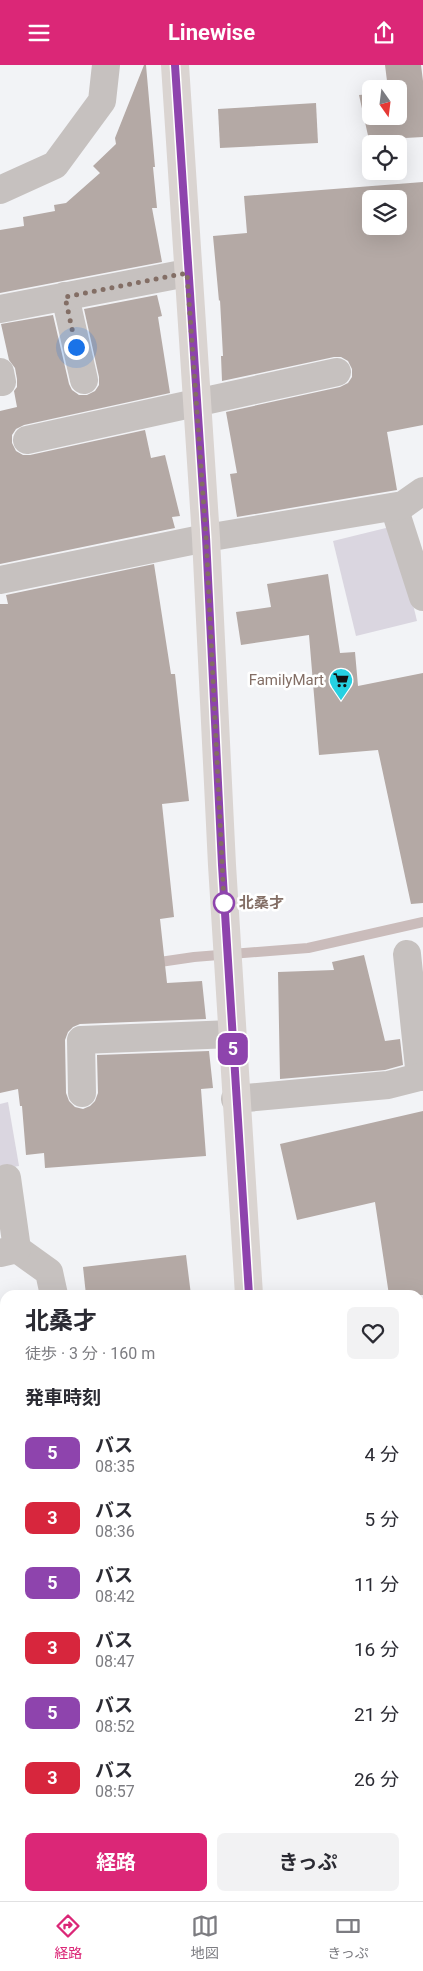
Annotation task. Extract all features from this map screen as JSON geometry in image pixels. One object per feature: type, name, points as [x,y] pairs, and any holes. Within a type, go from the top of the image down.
[{"type":"main road","points":[[174,65],[206,537],[228,969],[249,1290]]},
{"type":"street","points":[[0,190],[55,165],[102,101],[106,65]]},
{"type":"street","points":[[0,309],[187,273]]},
{"type":"street","points":[[65,297],[84,380]]},
{"type":"street","points":[[27,440],[337,372]]},
{"type":"street","points":[[0,580],[206,537],[394,507],[403,505],[423,491]]},
{"type":"street","points":[[394,507],[423,597]]},
{"type":"street","points":[[236,1099],[388,1085],[421,1076],[407,954]]},
{"type":"street","points":[[82,1093],[81,1040],[232,1034]]},
{"type":"street","points":[[7,1178],[8,1251],[49,1272],[53,1290]]},
{"type":"shaded area","points":[[394,526],[417,621],[356,636],[333,541]]},
{"type":"shaded area","points":[[8,1102],[19,1166],[0,1169],[0,1104]]},
{"type":"building","points":[[144,65],[146,65],[155,167],[153,167],[157,208],[152,208],[162,262],[0,293],[0,230],[24,226],[23,217],[55,211],[54,205],[66,203],[100,173],[93,166],[116,144],[115,138]]},
{"type":"building","points":[[385,65],[421,65],[423,81],[423,137],[368,135],[366,125],[408,125],[408,80],[387,80]]},
{"type":"building","points":[[359,95],[362,95],[362,108]]},
{"type":"building","points":[[316,103],[318,143],[220,148],[218,109]]},
{"type":"building","points":[[423,182],[423,425],[387,432],[397,490],[237,517],[230,474],[237,473],[226,412],[340,387],[348,383],[352,377],[352,369],[348,361],[341,357],[334,357],[222,381],[221,356],[223,356],[220,300],[213,236],[247,233],[244,196]]},
{"type":"building","points":[[157,295],[162,316],[158,317],[170,393],[24,425],[16,429],[12,435],[12,443],[16,451],[23,455],[30,455],[145,430],[151,458],[165,455],[180,516],[172,517],[175,528],[0,564],[0,411],[17,407],[14,391],[17,387],[15,368],[9,360],[1,324],[53,315],[69,384],[72,390],[79,395],[87,395],[95,391],[99,385],[99,377],[84,309]]},
{"type":"building","points":[[154,564],[171,674],[175,674],[189,801],[162,804],[174,917],[160,919],[167,983],[202,981],[206,1019],[80,1024],[73,1027],[68,1032],[65,1040],[66,1093],[69,1101],[75,1107],[83,1109],[95,1101],[98,1093],[97,1055],[209,1051],[213,1088],[201,1089],[206,1156],[45,1168],[44,1153],[26,1155],[22,1106],[20,1106],[18,1089],[0,1093],[0,604],[8,604],[6,595]]},
{"type":"building","points":[[328,574],[340,653],[355,652],[358,686],[423,673],[423,903],[411,904],[378,750],[319,755],[309,635],[241,645],[236,612],[271,607],[267,584]]},
{"type":"building","points":[[364,955],[385,1041],[400,1039],[403,1065],[385,1070],[280,1079],[278,972],[334,970],[332,962]]},
{"type":"building","points":[[423,1111],[423,1290],[388,1290],[375,1202],[297,1220],[280,1144]]},
{"type":"building","points":[[186,1255],[190,1290],[85,1290],[83,1267]]},
{"type":"waterway","points":[[153,963],[194,957],[308,948],[423,922]]},
{"type":"bus line","name":"5","points":[[175,65],[187,273],[206,537],[222,865],[241,1194],[249,1290]]},
{"type":"place","name":"FamilyMart","points":[[341,701]]},
{"type":"place","name":"北桑才","points":[[224,903]]},
{"type":"route","points":[[76,347],[65,297],[187,273],[206,537],[224,903]]}]
